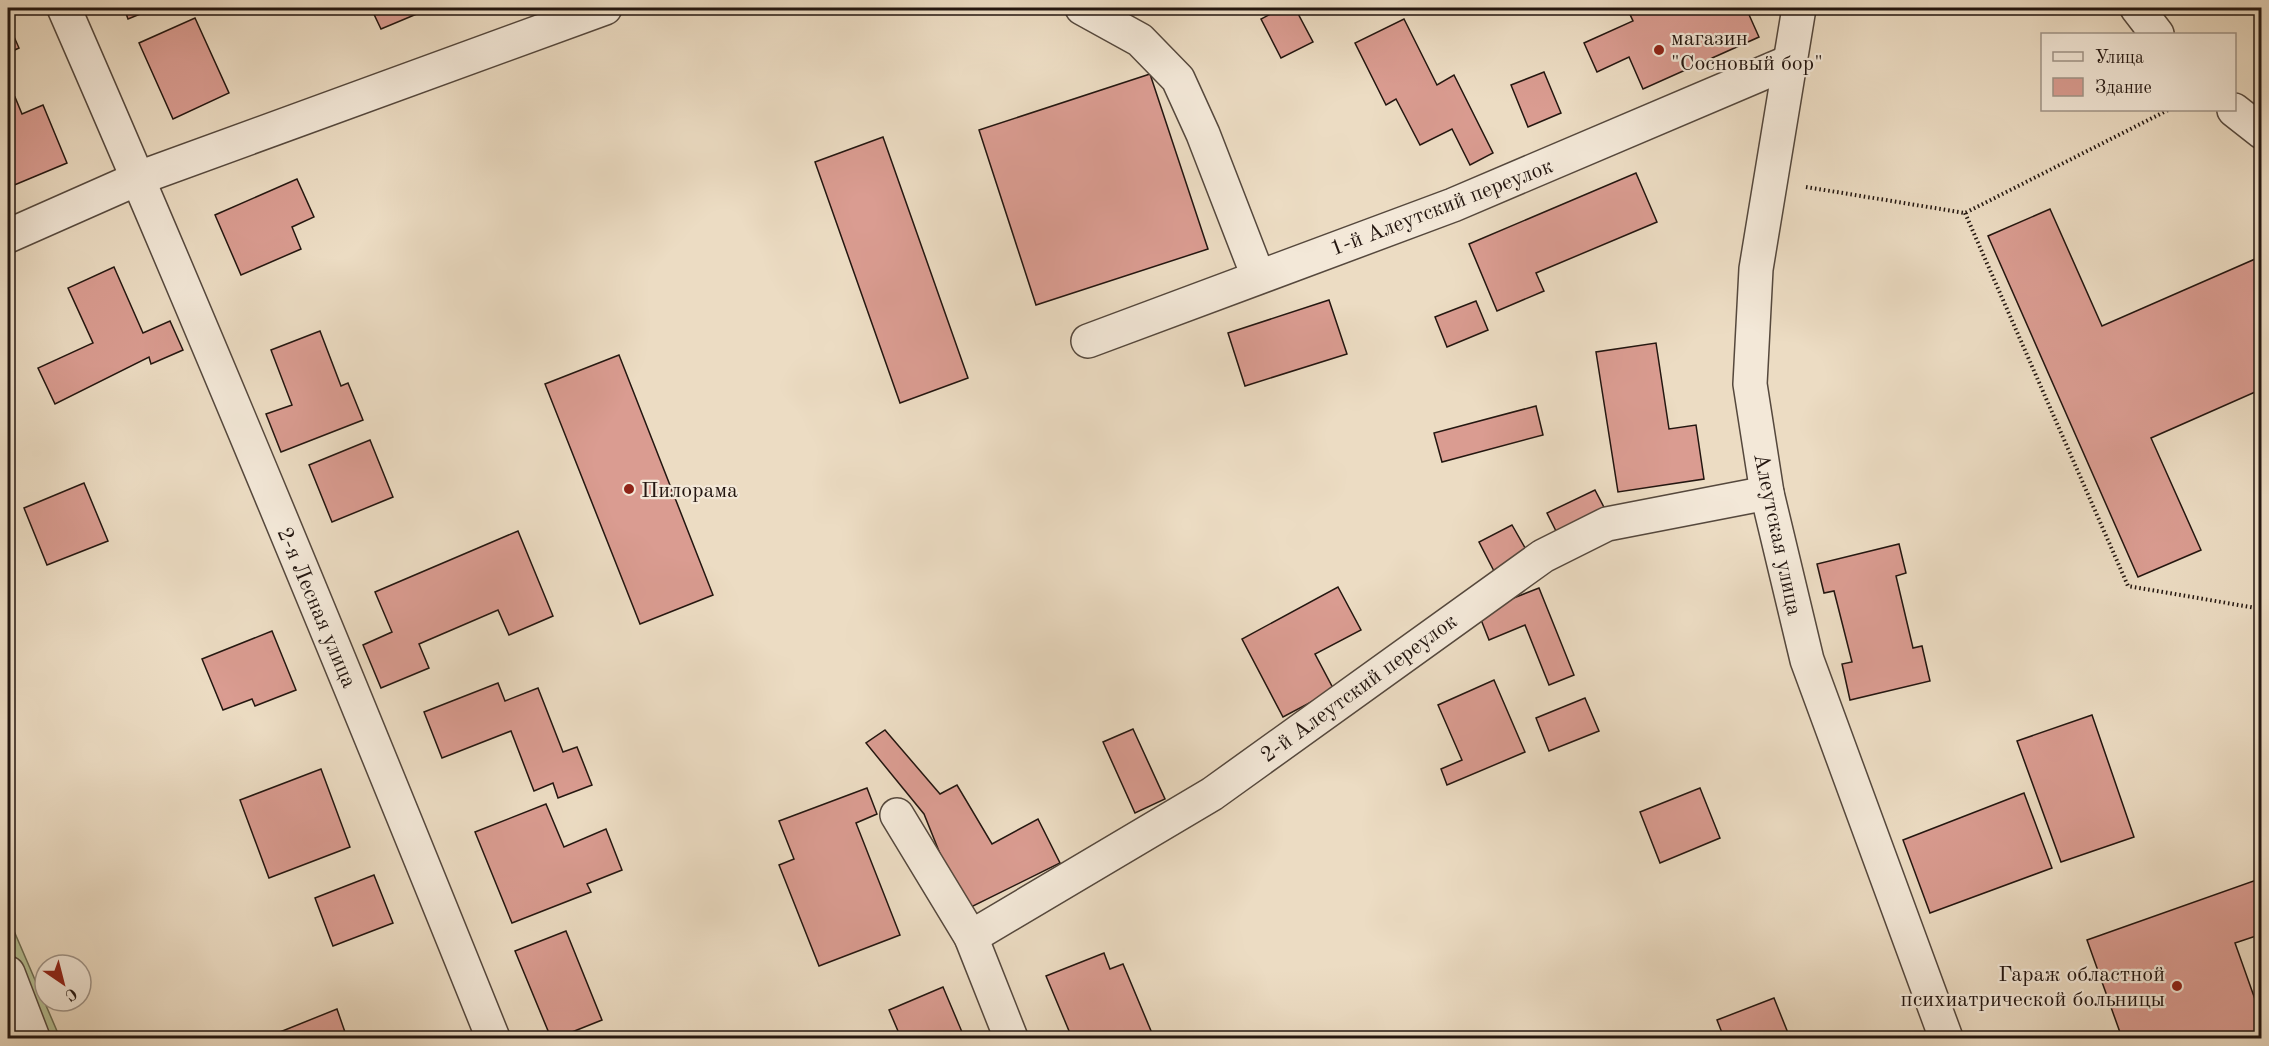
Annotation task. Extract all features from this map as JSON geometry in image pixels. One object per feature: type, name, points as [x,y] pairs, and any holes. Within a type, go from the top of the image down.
[{"type":"street","name":"2-я Лесная улица","points":[[64,8],[139,178],[347,676],[493,1038]]},
{"type":"street","points":[[8,237],[139,178],[543,18],[605,8]]},
{"type":"street","points":[[1082,8],[1140,40],[1178,79],[1203,134],[1258,276]]},
{"type":"street","name":"Алеутская улица","points":[[1799,8],[1788,62],[1756,269],[1750,384],[1767,493],[1807,660],[1946,1038]]},
{"type":"street","points":[[2137,8],[2156,33]]},
{"type":"street","name":"1-й Алеутский переулок","points":[[1089,340],[1453,205],[1788,62]]},
{"type":"street","points":[[2235,111],[2262,132]]},
{"type":"street","name":"2-й Алеутский переулок","points":[[971,937],[1212,794],[1543,556],[1607,524],[1767,493]]},
{"type":"street","points":[[897,815],[971,937],[1011,1038]]},
{"type":"street","points":[[8,973],[33,1038]]},
{"type":"path","points":[[1770,182],[1965,213],[2166,111]]},
{"type":"path","points":[[1965,213],[2128,586],[2262,609]]},
{"type":"green space","points":[[8,917],[33,975],[33,1013],[49,1013],[60,1038],[8,1038]]},
{"type":"building","points":[[124,8],[155,8],[128,19]]},
{"type":"building","points":[[371,8],[431,8],[381,29]]},
{"type":"building","points":[[1282,8],[1295,8],[1313,42],[1281,58],[1261,19]]},
{"type":"building","name":"магазин \"Сосновый бор\"","points":[[1627,8],[1746,8],[1759,37],[1643,89],[1629,57],[1597,72],[1584,43],[1633,21]]},
{"type":"building","points":[[195,18],[229,93],[173,119],[139,43]]},
{"type":"building","points":[[1404,19],[1437,85],[1454,75],[1493,153],[1470,165],[1452,129],[1420,145],[1396,99],[1386,105],[1355,43]]},
{"type":"building","points":[[8,23],[19,48],[8,53]]},
{"type":"building","points":[[1544,72],[1561,113],[1528,127],[1511,85]]},
{"type":"building","points":[[1150,74],[1208,249],[1036,305],[979,130]]},
{"type":"building","points":[[15,97],[22,114],[43,105],[67,163],[12,186],[8,177],[8,100]]},
{"type":"building","points":[[883,137],[968,378],[900,403],[815,162]]},
{"type":"building","points":[[1636,173],[1657,222],[1536,273],[1544,291],[1497,311],[1469,244]]},
{"type":"building","points":[[297,179],[314,217],[292,227],[301,249],[241,275],[215,215]]},
{"type":"building","points":[[2050,209],[2102,326],[2262,256],[2262,389],[2151,438],[2201,550],[2138,577],[1988,236]]},
{"type":"building","points":[[114,267],[143,333],[170,321],[183,350],[151,364],[149,357],[55,404],[38,368],[93,343],[68,288]]},
{"type":"building","points":[[1329,300],[1347,354],[1245,386],[1228,333]]},
{"type":"building","points":[[1476,301],[1488,330],[1447,347],[1435,317]]},
{"type":"building","points":[[320,331],[341,386],[348,383],[363,420],[281,452],[266,414],[292,405],[271,350]]},
{"type":"building","points":[[1656,343],[1669,429],[1696,425],[1704,479],[1618,492],[1596,352]]},
{"type":"building","name":"Пилорама","points":[[619,355],[713,595],[640,624],[545,384]]},
{"type":"building","points":[[1536,406],[1543,435],[1442,462],[1434,433]]},
{"type":"building","points":[[370,440],[393,497],[332,522],[309,465]]},
{"type":"building","points":[[84,483],[108,541],[47,565],[24,508]]},
{"type":"building","points":[[1595,490],[1607,513],[1559,537],[1547,513]]},
{"type":"building","points":[[1512,525],[1528,553],[1494,571],[1479,542]]},
{"type":"building","points":[[518,531],[553,616],[509,635],[498,610],[419,644],[429,668],[381,688],[363,645],[392,632],[375,592]]},
{"type":"building","points":[[1899,544],[1906,573],[1896,576],[1913,648],[1922,646],[1930,681],[1850,700],[1842,664],[1852,662],[1834,591],[1824,593],[1817,564]]},
{"type":"building","points":[[1338,587],[1361,630],[1315,654],[1334,690],[1283,717],[1242,639]]},
{"type":"building","points":[[1539,588],[1574,675],[1549,685],[1525,625],[1489,640],[1478,612]]},
{"type":"building","points":[[272,631],[296,690],[255,706],[252,699],[223,710],[202,659]]},
{"type":"building","points":[[1494,680],[1525,752],[1447,785],[1441,769],[1462,760],[1438,705]]},
{"type":"building","points":[[498,683],[505,701],[538,688],[563,752],[577,747],[592,785],[558,798],[553,783],[534,791],[511,731],[442,758],[424,712]]},
{"type":"building","points":[[1585,698],[1599,731],[1549,751],[1536,718]]},
{"type":"building","points":[[2092,715],[2134,837],[2061,862],[2017,741]]},
{"type":"building","points":[[1133,729],[1165,799],[1135,813],[1103,742]]},
{"type":"building","points":[[885,730],[940,794],[957,785],[992,844],[1038,819],[1060,863],[963,911],[924,814],[866,743]]},
{"type":"building","points":[[321,769],[350,847],[269,878],[240,800]]},
{"type":"building","points":[[867,788],[877,814],[856,823],[900,935],[819,966],[779,865],[794,859],[779,821]]},
{"type":"building","points":[[1700,788],[1720,838],[1660,863],[1640,812]]},
{"type":"building","points":[[2024,793],[2052,868],[1930,913],[1903,840]]},
{"type":"building","points":[[546,804],[564,847],[606,829],[622,870],[587,884],[591,892],[512,923],[475,832]]},
{"type":"building","points":[[374,875],[393,923],[333,946],[315,898]]},
{"type":"building","name":"Гараж областной психиатрической больницы","points":[[2262,878],[2262,934],[2235,943],[2262,1019],[2262,1038],[2122,1038],[2087,940]]},
{"type":"building","points":[[566,931],[602,1020],[557,1038],[551,1038],[515,951]]},
{"type":"building","points":[[1104,953],[1110,969],[1123,964],[1154,1038],[1072,1038],[1046,976]]},
{"type":"building","points":[[943,987],[962,1032],[947,1038],[901,1038],[889,1010]]},
{"type":"building","points":[[1774,998],[1790,1038],[1724,1038],[1717,1020]]},
{"type":"building","points":[[337,1009],[347,1038],[265,1038]]},
{"type":"place","name":"магазин \"Сосновый бор\"","points":[[1659,50]]},
{"type":"place","name":"Пилорама","points":[[629,489]]},
{"type":"place","name":"Гараж областной психиатрической больницы","points":[[2177,986]]}]
